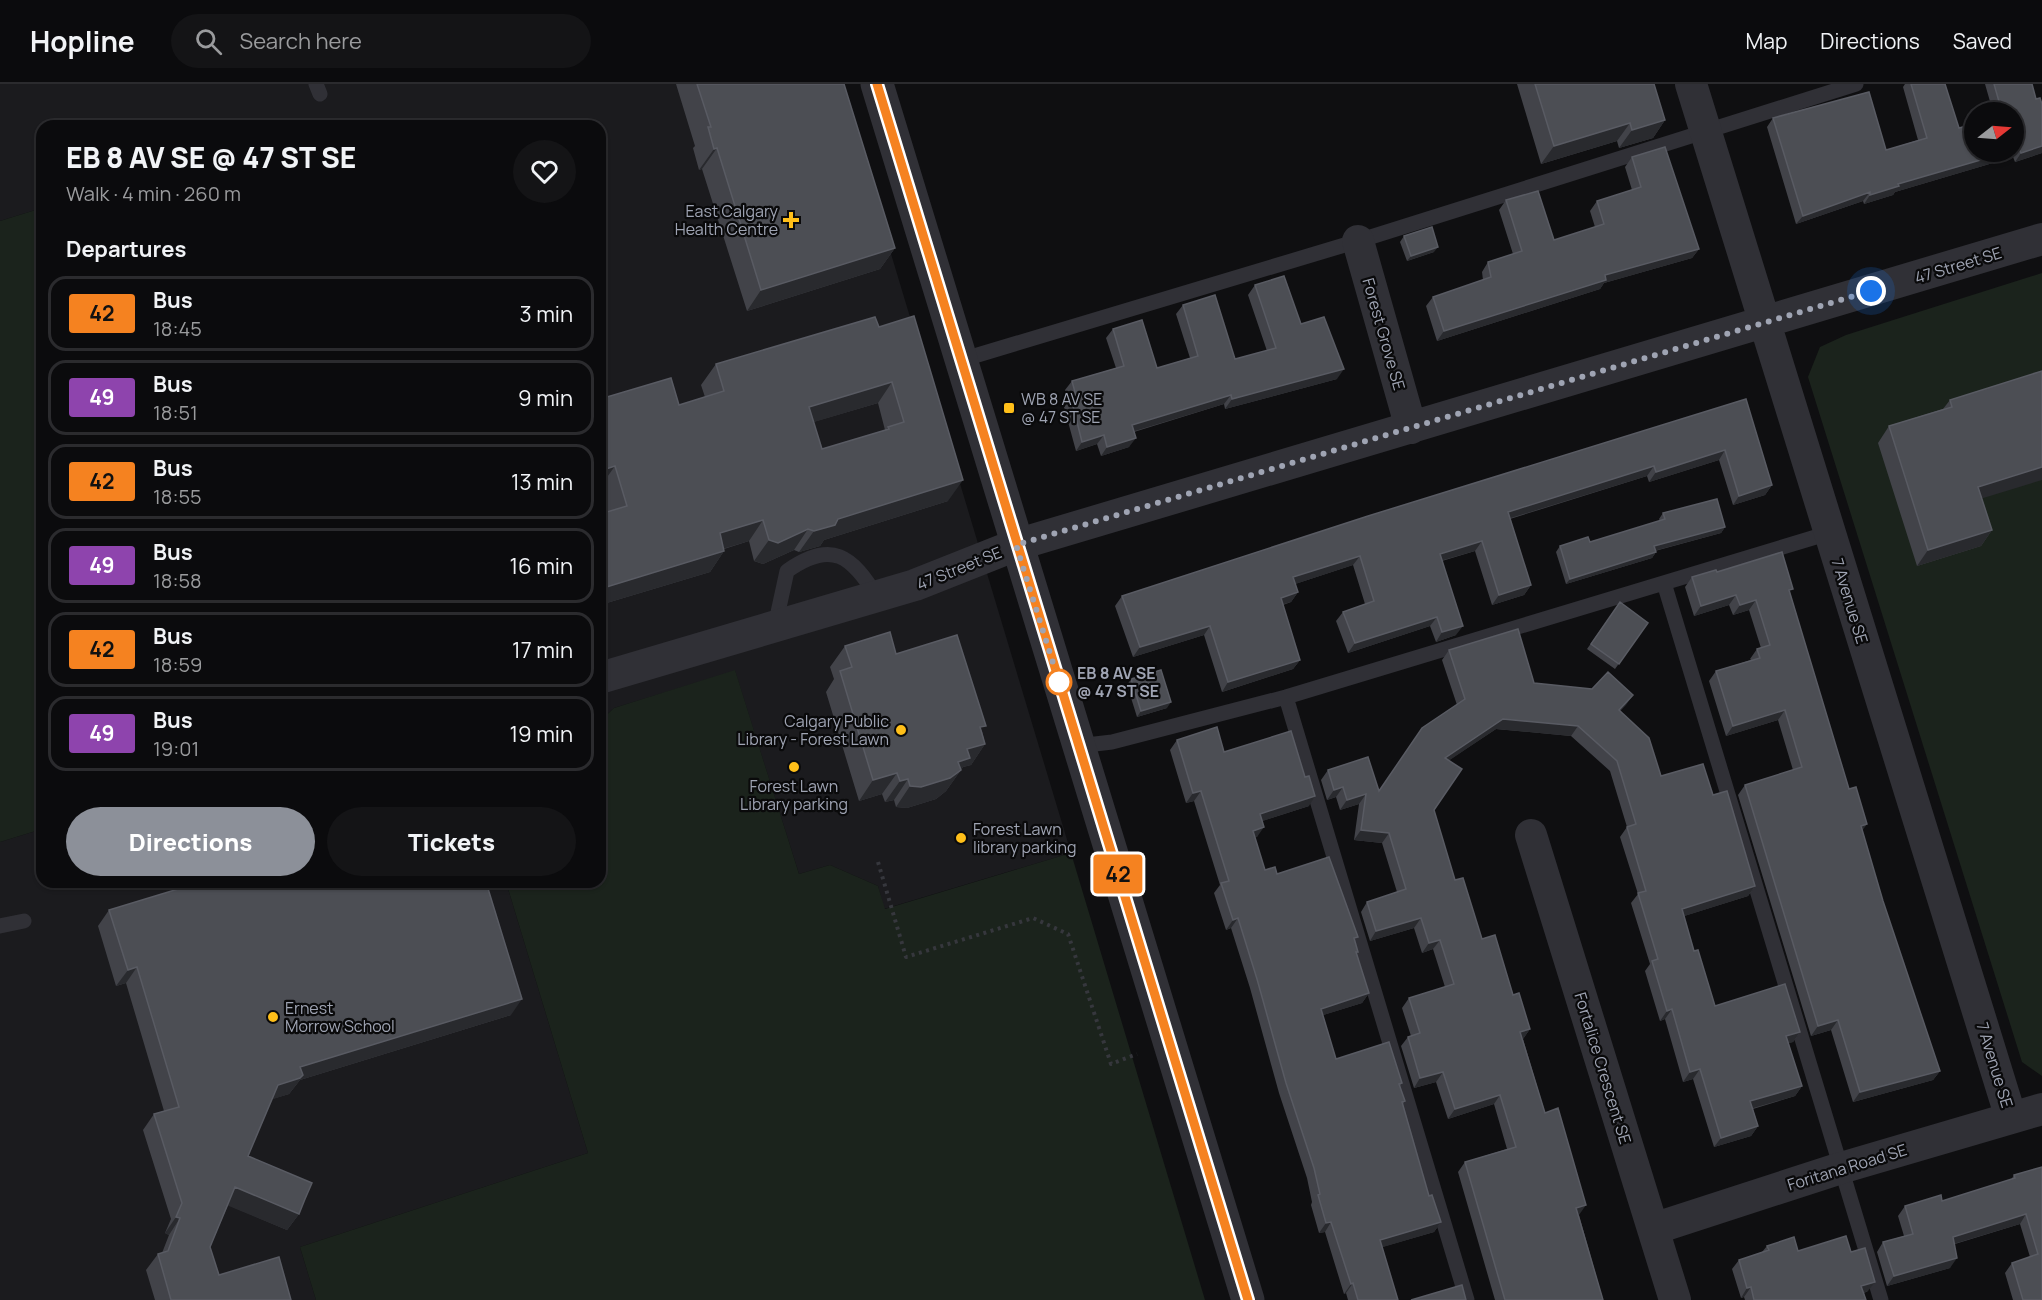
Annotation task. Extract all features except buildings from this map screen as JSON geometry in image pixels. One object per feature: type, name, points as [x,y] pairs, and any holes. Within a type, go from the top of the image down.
[{"type":"street","points":[[877,84],[1248,1300]]},
{"type":"street","name":"7 Avenue SE","points":[[1691,84],[2012,1118]]},
{"type":"street","name":"47 Street SE","points":[[606,676],[915,585],[1016,545],[2042,239]]},
{"type":"street","name":"Forest Grove SE","points":[[1358,241],[1411,428]]},
{"type":"street","name":"Fortalice Crescent SE","points":[[1531,835],[1675,1300]]},
{"type":"street","name":"Foritana Road SE","points":[[1653,1229],[1841,1168],[2042,1109]]},
{"type":"lane","points":[[961,360],[1358,241],[1856,84]]},
{"type":"lane","points":[[1078,746],[1112,742],[1286,697],[1829,533]]},
{"type":"lane","points":[[775,626],[787,571],[804,559],[825,554],[841,557],[860,569],[877,597]]},
{"type":"lane","points":[[1664,583],[1881,1300]]},
{"type":"lane","points":[[1286,697],[1467,1300]]},
{"type":"lane","points":[[0,926],[24,921]]},
{"type":"path","points":[[878,862],[906,957],[1033,918],[1068,934],[1111,1064],[1137,1054]]},
{"type":"shaded area","points":[[0,84],[840,84],[1071,853],[884,909],[878,886],[830,865],[799,874],[735,671],[614,708],[606,715],[606,120],[36,120],[36,210],[0,221]]},
{"type":"shaded area","points":[[36,210],[36,831],[0,842],[0,221]]},
{"type":"shaded area","points":[[2042,273],[2042,1076],[2022,1062],[1808,377],[1820,347],[1846,335]]},
{"type":"shaded area","points":[[735,670],[799,874],[830,865],[878,886],[885,909],[1071,853],[1205,1300],[316,1300],[300,1247],[588,1153],[508,888],[606,888],[606,715],[614,708]]},
{"type":"shaded area","name":"Ernest Morrow School","points":[[36,831],[36,888],[508,888],[588,1153],[300,1247],[316,1300],[0,1300],[0,842]]},
{"type":"bus line","name":"42","points":[[877,84],[1248,1300]]},
{"type":"place","name":"East Calgary Health Centre","points":[[791,220]]},
{"type":"place","name":"WB 8 AV SE @ 47 ST SE","points":[[1009,408]]},
{"type":"place","name":"EB 8 AV SE @ 47 ST SE","points":[[1059,682]]},
{"type":"place","name":"Calgary Public Library - Forest Lawn","points":[[901,730]]},
{"type":"place","name":"Forest Lawn Library parking","points":[[794,767]]},
{"type":"place","name":"Forest Lawn library parking","points":[[961,838]]},
{"type":"place","name":"Ernest Morrow School","points":[[273,1017]]},
{"type":"route","points":[[1059,682],[1016,545],[1871,291]]}]
